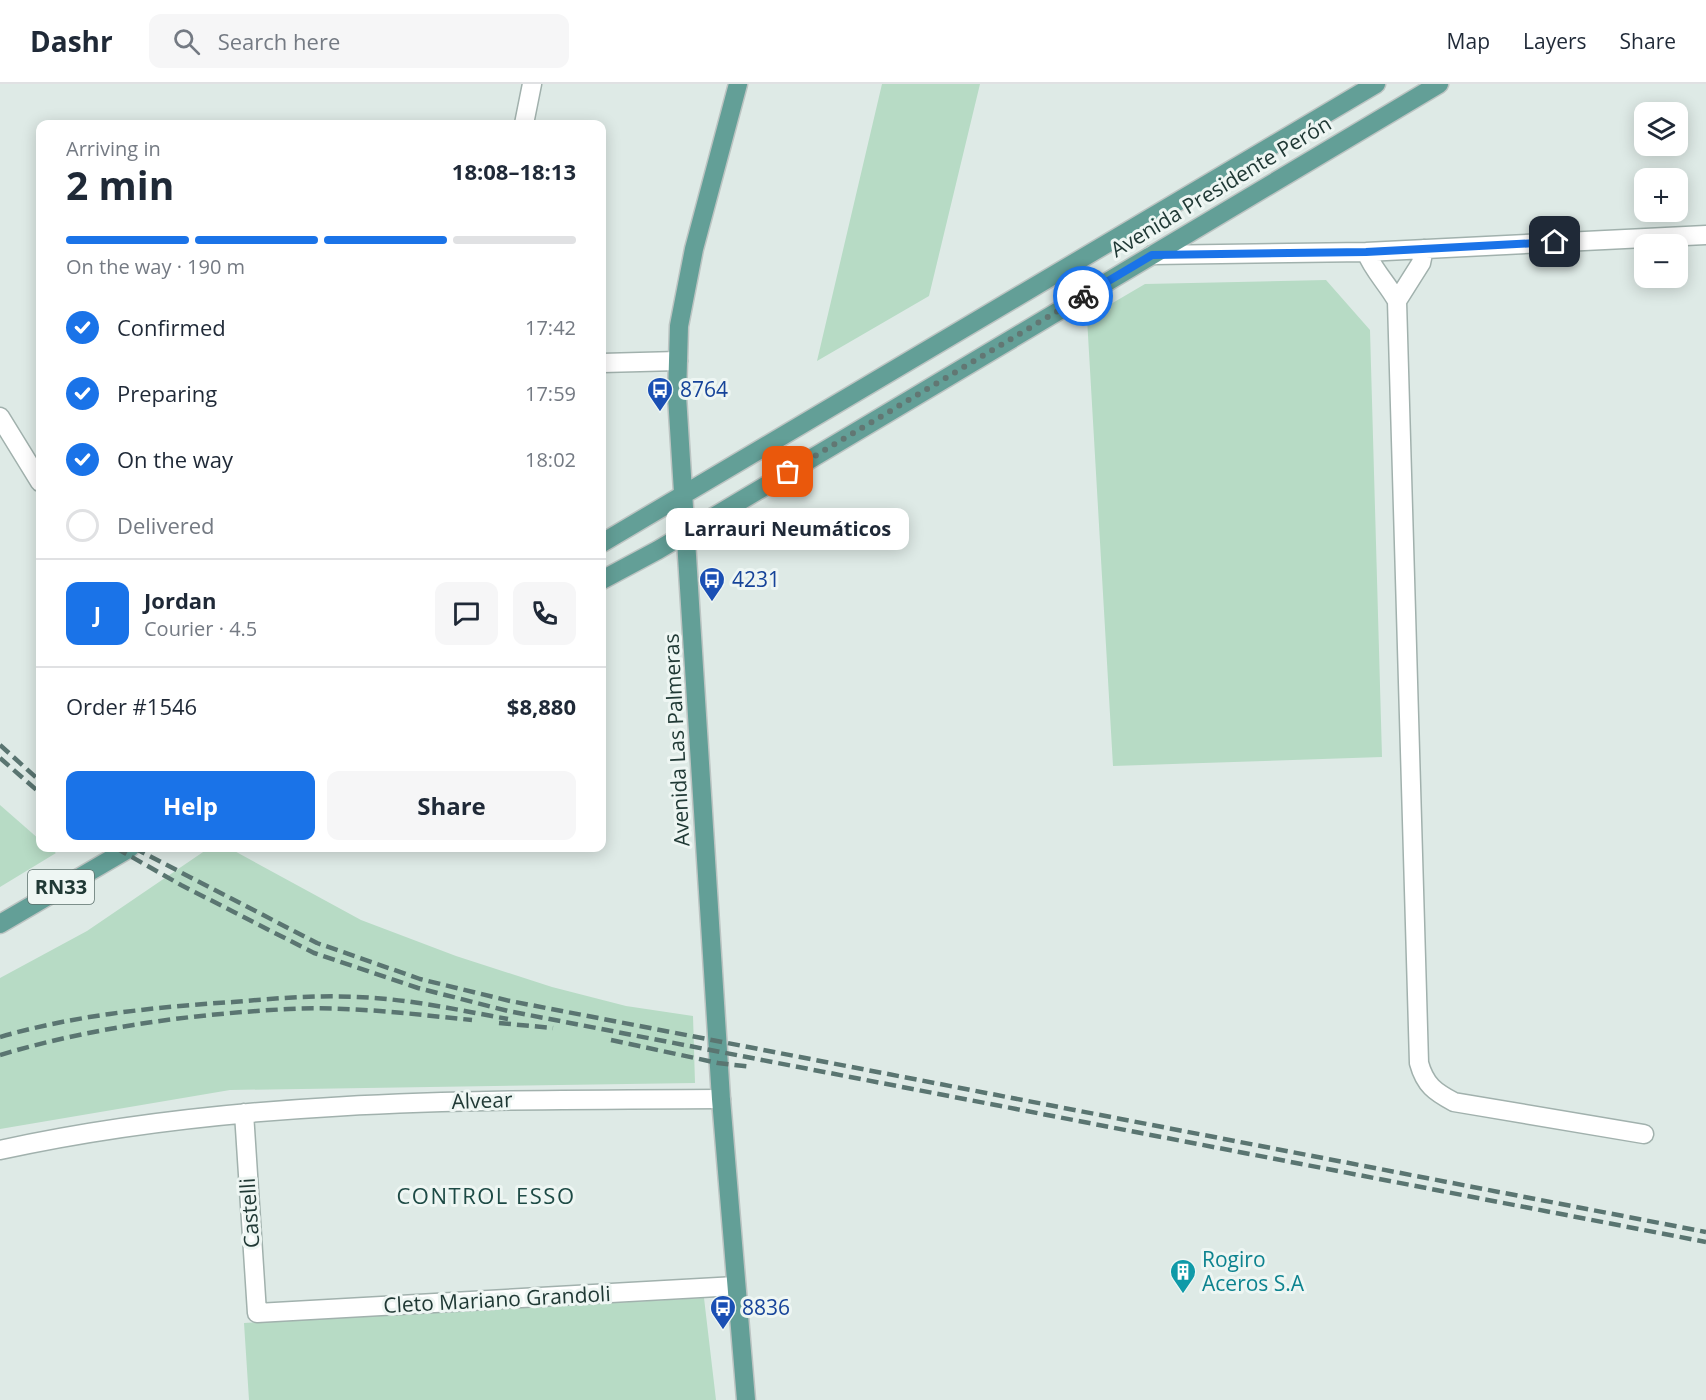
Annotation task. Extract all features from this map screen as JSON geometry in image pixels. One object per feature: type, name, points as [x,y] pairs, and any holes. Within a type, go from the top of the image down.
[{"type":"main road","name":"Avenida Las Palmeras","points":[[738,84],[694,249],[679,326],[677,404],[682,495],[687,532],[721,1099],[746,1400]]},
{"type":"main road","name":"Avenida Presidente Perón","points":[[606,541],[1377,84]]},
{"type":"main road","name":"Avenida Presidente Perón","points":[[606,578],[687,532],[1439,84]]},
{"type":"main road","name":"RN33","points":[[0,924],[123,852]]},
{"type":"street","points":[[525,120],[532,84]]},
{"type":"street","points":[[1152,255],[1366,252],[1706,235]]},
{"type":"street","points":[[1397,301],[1421,263],[1424,249]]},
{"type":"street","points":[[1366,252],[1371,266],[1389,286],[1397,301],[1419,1052],[1424,1078],[1434,1091],[1454,1102],[1644,1134]]},
{"type":"street","points":[[606,363],[678,361]]},
{"type":"street","points":[[0,417],[36,476]]},
{"type":"street","name":"Alvear","points":[[0,1150],[58,1137],[244,1113],[480,1100],[721,1099]]},
{"type":"street","name":"Castelli","points":[[244,1113],[257,1313]]},
{"type":"street","name":"Cleto Mariano Grandoli","points":[[257,1313],[736,1286]]},
{"type":"green space","points":[[882,84],[980,84],[929,296],[817,361]]},
{"type":"green space","points":[[1326,280],[1370,330],[1382,757],[1113,766],[1087,318],[1145,284]]},
{"type":"green space","points":[[0,805],[36,836],[36,852],[56,853],[0,887]]},
{"type":"green space","points":[[203,852],[236,852],[361,920],[456,956],[552,987],[626,1006],[693,1016],[695,1083],[230,1090],[0,1129],[0,978],[87,931]]},
{"type":"green space","points":[[704,1298],[716,1400],[249,1400],[244,1323]]},
{"type":"railway","points":[[0,745],[36,777]]},
{"type":"railway","points":[[0,758],[36,790]]},
{"type":"railway","points":[[123,852],[181,885],[314,953],[418,988],[508,1011],[1706,1242]]},
{"type":"railway","points":[[142,852],[317,943],[420,979],[510,1001],[1706,1232]]},
{"type":"railway","points":[[0,1037],[28,1029],[116,1013],[175,1006],[303,997],[339,996],[391,999],[508,1019]]},
{"type":"railway","points":[[0,1055],[107,1029],[180,1018],[253,1011],[335,1009],[472,1020]]},
{"type":"railway","points":[[499,1023],[553,1028]]},
{"type":"railway","points":[[611,1040],[718,1063],[752,1067]]},
{"type":"way so far","points":[[788,472],[1083,296]]},
{"type":"place","name":"8764","points":[[660,413]]},
{"type":"place","name":"Larrauri Neumáticos","points":[[788,472]]},
{"type":"place","name":"4231","points":[[712,603]]},
{"type":"place","name":"Rogiro Aceros S.A","points":[[1183,1295]]},
{"type":"place","name":"8836","points":[[723,1331]]},
{"type":"district","name":"CONTROL ESSO","points":[[486,1196]]},
{"type":"route","points":[[1083,296],[1152,255],[1366,252],[1555,242]]}]
